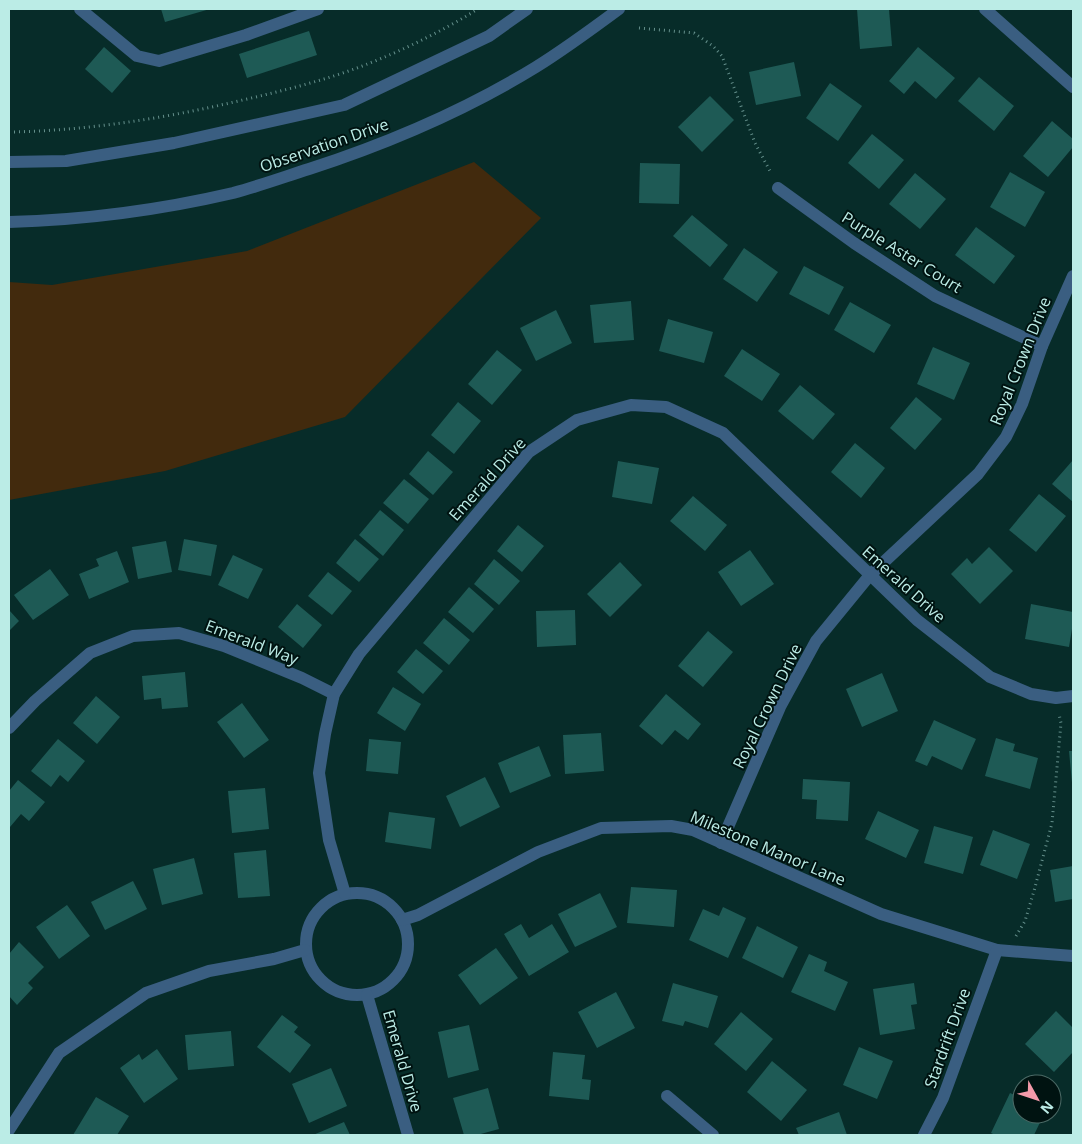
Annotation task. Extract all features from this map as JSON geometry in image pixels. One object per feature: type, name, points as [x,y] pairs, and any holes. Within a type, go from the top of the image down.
[{"type":"street","points":[[80,9],[136,56],[159,62],[246,35],[304,11],[318,9]]},
{"type":"street","name":"Observation Drive","points":[[9,162],[66,161],[174,143],[344,105],[489,36],[527,9]]},
{"type":"street","name":"Observation Drive","points":[[9,222],[97,217],[168,206],[224,194],[359,153],[422,126],[535,68],[619,9]]},
{"type":"street","points":[[985,9],[1073,86]]},
{"type":"street","name":"Purple Aster Court","points":[[778,188],[854,244],[936,296],[1042,346]]},
{"type":"street","name":"Royal Crown Drive","points":[[721,843],[780,708],[816,641],[870,575],[978,474],[1006,437],[1022,404],[1042,346],[1073,276]]},
{"type":"street","name":"Emerald Drive","points":[[345,894],[329,840],[319,773],[334,694],[360,654],[529,452],[577,420],[630,405],[666,407],[723,433],[917,620],[990,677],[1031,694],[1056,698],[1073,696]]},
{"type":"street","name":"Emerald Way","points":[[9,728],[35,701],[90,653],[133,636],[179,633],[224,646],[302,678],[334,694]]},
{"type":"street","name":"Milestone Manor Lane","points":[[402,920],[418,915],[538,852],[601,828],[672,826],[693,830],[881,914],[997,950],[1073,956]]},
{"type":"street","points":[[359,893],[376,897],[391,906],[402,920],[408,937],[405,960],[397,976],[384,988],[367,995],[349,995],[336,992],[321,982],[310,967],[306,950],[307,930],[316,914],[329,902],[345,894],[359,893]]},
{"type":"street","points":[[9,1130],[59,1053],[146,993],[208,971],[274,959],[306,950]]},
{"type":"street","name":"Stardrift Drive","points":[[924,1135],[943,1098],[997,950]]},
{"type":"street","name":"Emerald Drive","points":[[367,995],[408,1135]]},
{"type":"street","points":[[667,1096],[713,1135]]},
{"type":"path","points":[[9,132],[102,126],[174,115],[280,92],[369,64],[442,31],[478,9]]},
{"type":"path","points":[[639,28],[694,33],[713,46],[722,56],[755,143],[778,188]]},
{"type":"path","points":[[997,950],[1015,938],[1025,921],[1052,822],[1061,723],[1056,698]]},
{"type":"shaded area","points":[[474,162],[541,218],[345,417],[165,471],[9,500],[9,282],[52,285],[247,251]]},
{"type":"building","points":[[161,9],[210,9],[165,22]]},
{"type":"building","points":[[857,9],[889,9],[892,46],[860,49]]},
{"type":"building","points":[[309,31],[317,55],[247,78],[239,54]]},
{"type":"building","points":[[104,47],[131,71],[112,93],[85,69]]},
{"type":"building","points":[[918,47],[955,78],[936,99],[915,81],[904,94],[889,81]]},
{"type":"building","points":[[794,62],[801,96],[756,105],[749,72]]},
{"type":"building","points":[[979,77],[1014,106],[994,131],[958,101]]},
{"type":"building","points":[[830,83],[862,106],[838,141],[806,118]]},
{"type":"building","points":[[710,96],[734,120],[702,152],[678,127]]},
{"type":"building","points":[[1052,121],[1073,139],[1073,147],[1048,177],[1023,156]]},
{"type":"building","points":[[872,134],[904,160],[879,189],[848,163]]},
{"type":"building","points":[[640,163],[680,164],[679,204],[639,203]]},
{"type":"building","points":[[1010,172],[1045,192],[1025,227],[990,207]]},
{"type":"building","points":[[915,173],[946,199],[920,229],[889,204]]},
{"type":"building","points":[[692,215],[728,245],[710,267],[673,236]]},
{"type":"building","points":[[976,227],[1015,256],[994,284],[955,255]]},
{"type":"building","points":[[744,248],[778,272],[757,302],[723,279]]},
{"type":"building","points":[[804,266],[844,287],[829,315],[789,294]]},
{"type":"building","points":[[631,301],[634,340],[594,343],[590,305]]},
{"type":"building","points":[[850,302],[891,325],[874,353],[834,330]]},
{"type":"building","points":[[556,310],[572,343],[536,361],[520,328]]},
{"type":"building","points":[[668,319],[713,332],[704,363],[659,351]]},
{"type":"building","points":[[933,347],[970,363],[954,400],[917,384]]},
{"type":"building","points":[[742,349],[780,374],[762,401],[724,376]]},
{"type":"building","points":[[497,350],[522,370],[492,405],[468,384]]},
{"type":"building","points":[[800,385],[835,414],[813,440],[778,411]]},
{"type":"building","points":[[916,397],[942,419],[915,450],[890,428]]},
{"type":"building","points":[[458,402],[481,421],[454,454],[431,435]]},
{"type":"building","points":[[855,443],[885,468],[861,498],[831,472]]},
{"type":"building","points":[[428,451],[453,472],[433,495],[409,474]]},
{"type":"building","points":[[1073,460],[1073,502],[1052,484]]},
{"type":"building","points":[[618,461],[659,468],[652,504],[612,497]]},
{"type":"building","points":[[404,479],[429,499],[408,524],[383,503]]},
{"type":"building","points":[[1039,494],[1066,516],[1036,552],[1009,530]]},
{"type":"building","points":[[693,496],[727,525],[705,551],[670,521]]},
{"type":"building","points":[[380,510],[404,530],[383,556],[359,535]]},
{"type":"building","points":[[518,525],[544,546],[522,572],[497,551]]},
{"type":"building","points":[[184,539],[217,545],[211,576],[178,570]]},
{"type":"building","points":[[355,539],[379,559],[359,582],[336,563]]},
{"type":"building","points":[[166,541],[172,572],[138,579],[132,547]]},
{"type":"building","points":[[989,547],[1013,571],[980,604],[951,574],[967,558],[972,564]]},
{"type":"building","points":[[750,550],[774,584],[741,606],[718,572]]},
{"type":"building","points":[[117,551],[129,582],[89,599],[79,574],[99,566],[96,559]]},
{"type":"building","points":[[233,555],[263,569],[248,599],[218,585]]},
{"type":"building","points":[[494,559],[520,581],[499,605],[474,584]]},
{"type":"building","points":[[620,562],[642,585],[610,617],[587,594]]},
{"type":"building","points":[[50,569],[69,595],[33,620],[14,595]]},
{"type":"building","points":[[328,572],[352,591],[332,615],[308,596]]},
{"type":"building","points":[[469,587],[494,609],[473,633],[448,612]]},
{"type":"building","points":[[297,604],[322,625],[303,648],[278,627]]},
{"type":"building","points":[[1031,604],[1073,612],[1069,647],[1025,639]]},
{"type":"building","points":[[9,610],[19,621],[9,631]]},
{"type":"building","points":[[575,610],[576,645],[537,647],[536,611]]},
{"type":"building","points":[[444,618],[470,640],[449,665],[423,643]]},
{"type":"building","points":[[708,631],[733,652],[703,687],[678,666]]},
{"type":"building","points":[[416,649],[443,671],[423,694],[397,672]]},
{"type":"building","points":[[185,672],[188,707],[162,709],[161,698],[144,700],[142,676]]},
{"type":"building","points":[[882,673],[898,711],[862,727],[846,689]]},
{"type":"building","points":[[393,687],[421,704],[405,731],[377,713]]},
{"type":"building","points":[[666,694],[701,724],[688,740],[675,730],[662,745],[639,726]]},
{"type":"building","points":[[96,696],[120,717],[97,744],[73,723]]},
{"type":"building","points":[[242,703],[269,740],[244,758],[217,722]]},
{"type":"building","points":[[934,720],[976,739],[962,770],[932,756],[927,766],[915,761]]},
{"type":"building","points":[[601,733],[604,771],[565,774],[563,735]]},
{"type":"building","points":[[996,738],[1015,744],[1013,751],[1038,758],[1030,789],[985,776]]},
{"type":"building","points":[[58,739],[85,761],[68,782],[60,775],[51,787],[31,771]]},
{"type":"building","points":[[369,739],[401,742],[398,774],[366,771]]},
{"type":"building","points":[[539,746],[551,776],[510,793],[498,763]]},
{"type":"building","points":[[1069,751],[1073,751],[1073,783],[1072,783]]},
{"type":"building","points":[[485,777],[500,807],[460,827],[446,796]]},
{"type":"building","points":[[803,779],[850,782],[848,821],[816,819],[817,800],[802,799]]},
{"type":"building","points":[[18,780],[45,802],[29,821],[21,814],[10,827],[9,791]]},
{"type":"building","points":[[265,788],[269,829],[232,833],[228,791]]},
{"type":"building","points":[[878,811],[919,830],[906,858],[865,839]]},
{"type":"building","points":[[389,812],[435,818],[431,849],[385,842]]},
{"type":"building","points":[[934,826],[973,837],[963,874],[924,863]]},
{"type":"building","points":[[993,830],[1030,844],[1017,879],[980,865]]},
{"type":"building","points":[[266,850],[270,896],[238,898],[234,853]]},
{"type":"building","points":[[194,858],[203,894],[162,905],[153,869]]},
{"type":"building","points":[[1073,866],[1073,899],[1055,902],[1050,870]]},
{"type":"building","points":[[133,881],[147,909],[105,930],[91,902]]},
{"type":"building","points":[[631,887],[677,890],[674,927],[627,923]]},
{"type":"building","points":[[600,893],[617,927],[575,947],[558,914]]},
{"type":"building","points":[[67,905],[90,936],[59,959],[36,927]]},
{"type":"building","points":[[723,907],[746,918],[728,958],[689,940],[703,909],[719,916]]},
{"type":"building","points":[[521,924],[529,938],[552,924],[569,952],[529,976],[504,934]]},
{"type":"building","points":[[757,926],[798,947],[783,978],[742,958]]},
{"type":"building","points":[[19,942],[44,967],[28,983],[33,988],[17,1005],[9,996],[9,954]]},
{"type":"building","points":[[496,948],[518,978],[480,1005],[458,975]]},
{"type":"building","points":[[809,954],[827,962],[824,971],[848,982],[835,1011],[791,992]]},
{"type":"building","points":[[673,983],[718,996],[708,1028],[685,1021],[683,1026],[662,1021]]},
{"type":"building","points":[[914,983],[917,1004],[911,1005],[915,1029],[880,1035],[873,989]]},
{"type":"building","points":[[616,992],[635,1028],[597,1048],[578,1012]]},
{"type":"building","points":[[1056,1011],[1073,1028],[1073,1052],[1054,1072],[1025,1044]]},
{"type":"building","points":[[741,1012],[773,1039],[746,1071],[714,1044]]},
{"type":"building","points":[[282,1015],[298,1027],[294,1032],[311,1045],[290,1073],[257,1047]]},
{"type":"building","points":[[469,1025],[479,1070],[448,1078],[438,1032]]},
{"type":"building","points":[[231,1031],[234,1066],[188,1070],[185,1035]]},
{"type":"building","points":[[859,1047],[893,1061],[877,1099],[843,1085]]},
{"type":"building","points":[[157,1049],[178,1079],[144,1103],[120,1068],[139,1054],[142,1060]]},
{"type":"building","points":[[553,1052],[585,1055],[582,1079],[591,1080],[589,1100],[549,1096]]},
{"type":"building","points":[[772,1061],[807,1090],[781,1121],[747,1092]]},
{"type":"building","points":[[331,1068],[347,1106],[309,1123],[292,1084]]},
{"type":"building","points":[[488,1088],[499,1129],[477,1135],[464,1135],[453,1098]]},
{"type":"building","points":[[1010,1093],[1012,1094],[1012,1124],[1039,1124],[1034,1135],[995,1135],[991,1133]]},
{"type":"building","points":[[96,1097],[129,1116],[117,1135],[73,1135]]},
{"type":"building","points":[[839,1112],[847,1135],[799,1135],[796,1128]]},
{"type":"building","points":[[344,1122],[350,1135],[313,1135]]}]
